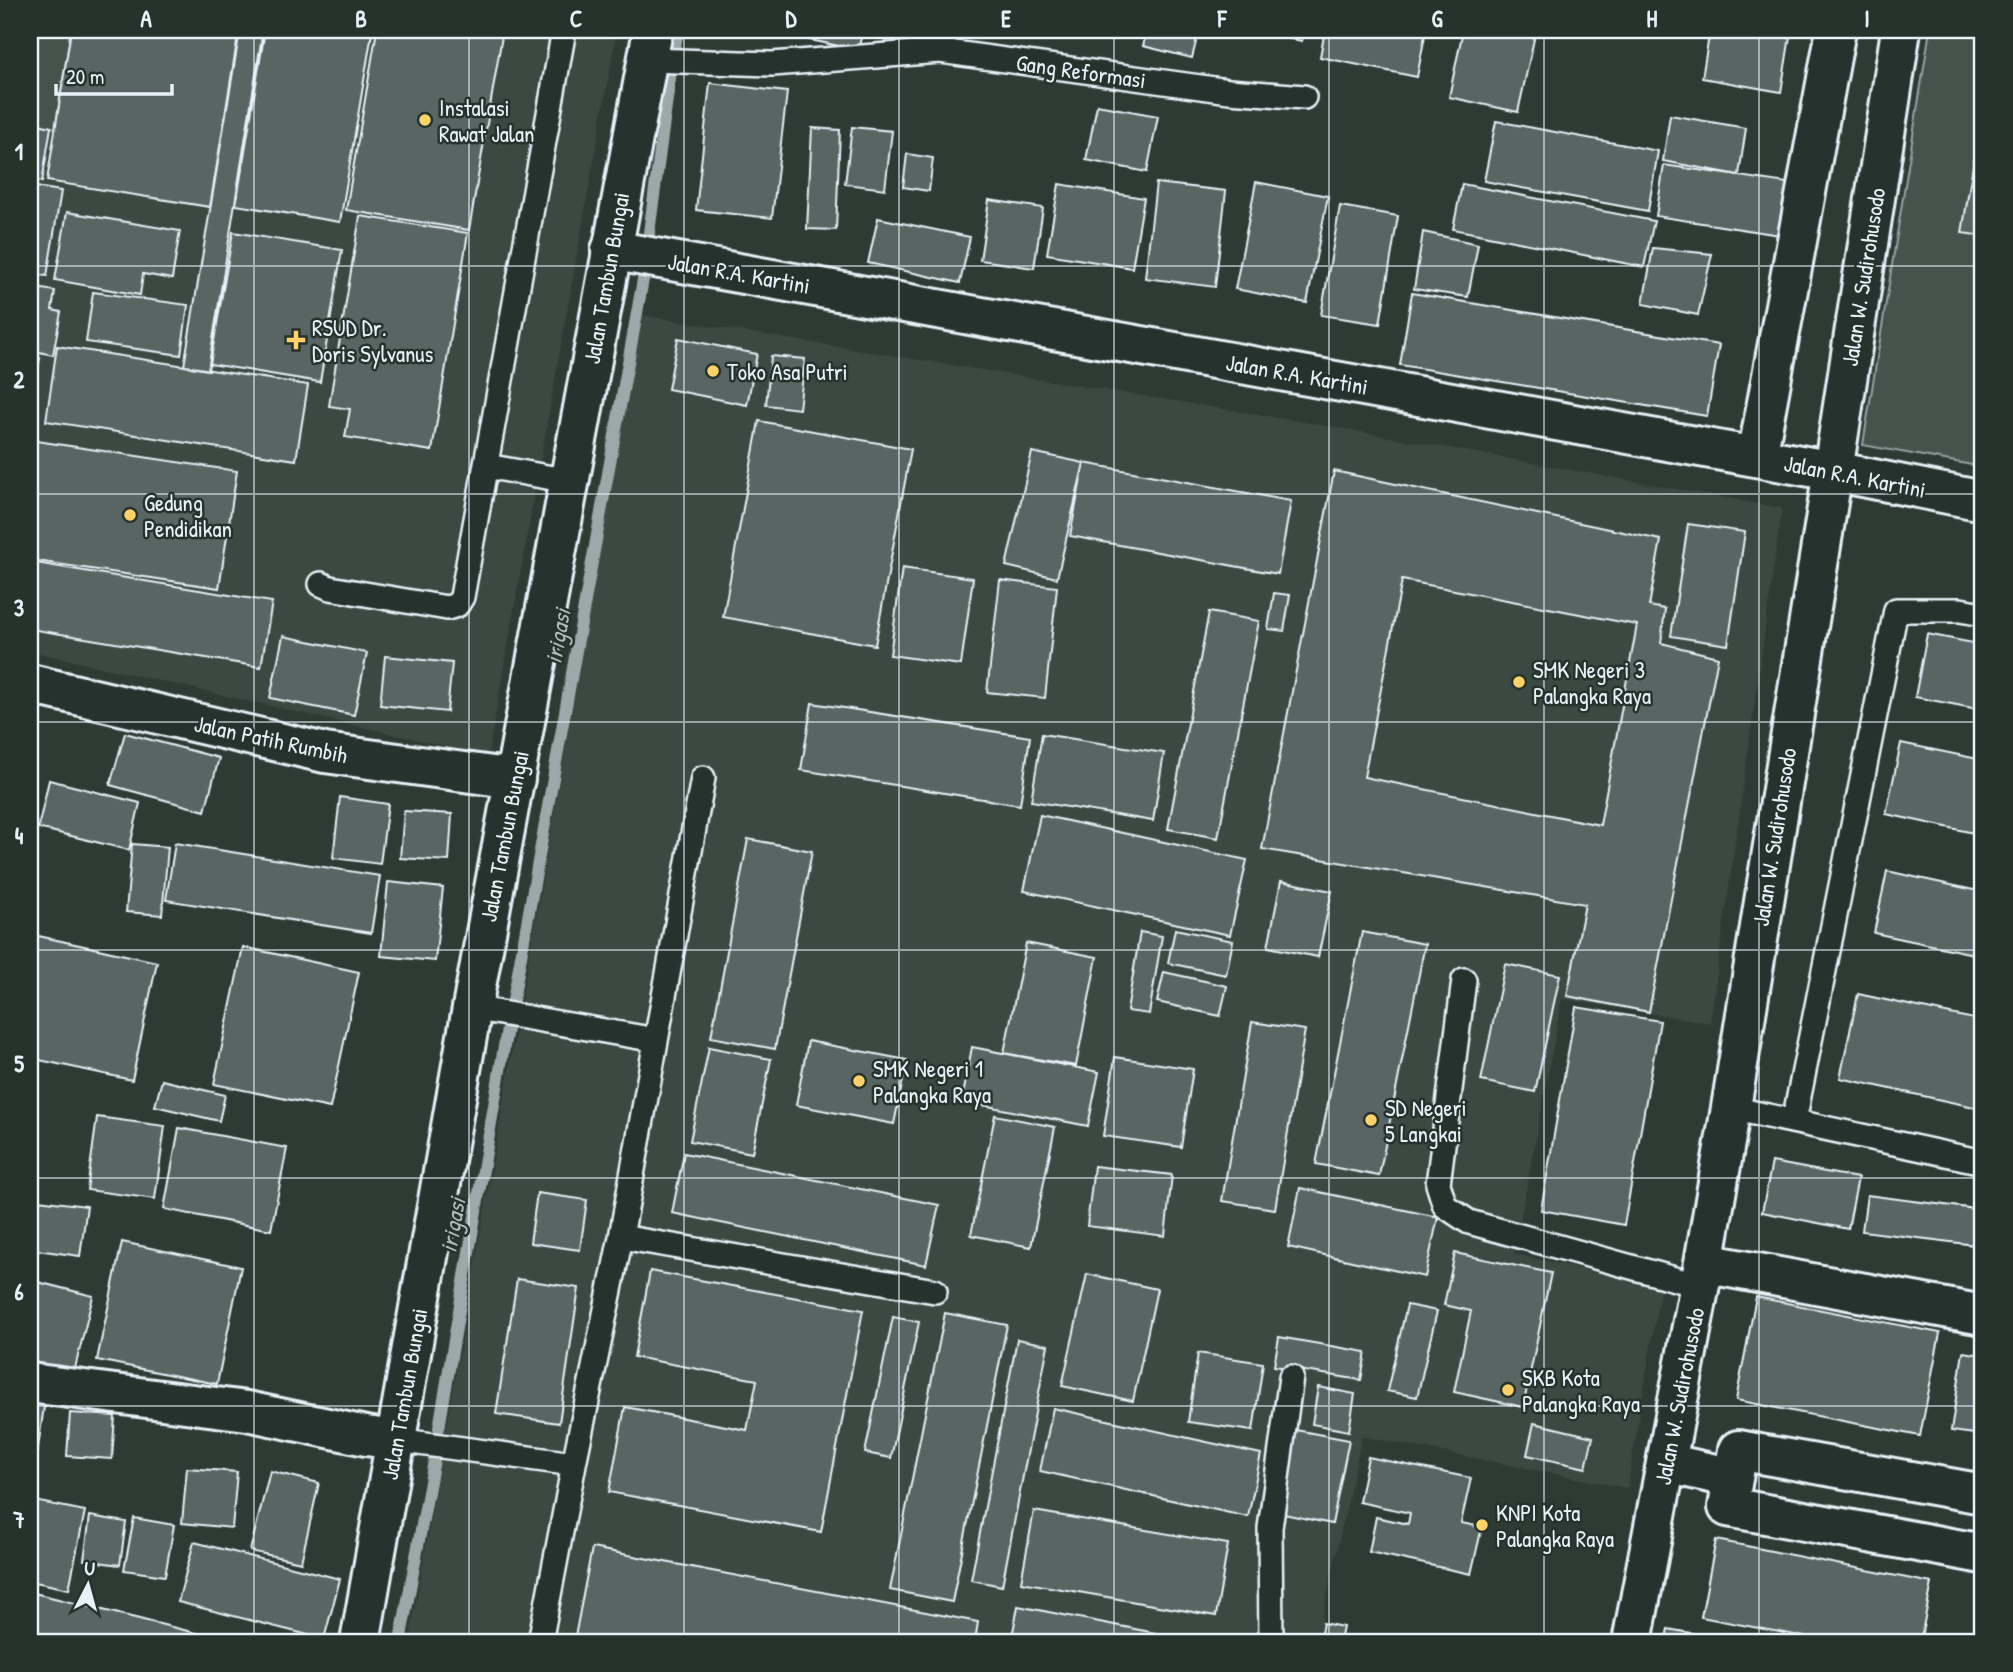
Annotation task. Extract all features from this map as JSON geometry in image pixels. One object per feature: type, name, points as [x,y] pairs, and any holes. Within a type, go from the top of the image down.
[{"type":"street","points":[[1757,457],[1836,30]]},
{"type":"street","name":"Jalan W. Sudirohusodo","points":[[1632,1642],[1731,1108],[1901,30]]},
{"type":"street","name":"Jalan Tambun Bungai","points":[[360,1642],[472,1007],[651,45]]},
{"type":"street","name":"Jalan R.A. Kartini","points":[[611,250],[1757,457],[1983,501]]},
{"type":"street","name":"Jalan Patih Rumbih","points":[[30,684],[325,753],[515,779]]},
{"type":"street","points":[[1702,1274],[1983,1315]]},
{"type":"street","points":[[30,1383],[247,1410],[396,1440]]},
{"type":"street","points":[[1983,1494],[1738,1450],[1728,1507],[1983,1554]]},
{"type":"street","points":[[1666,1464],[1733,1478]]},
{"type":"lane","points":[[321,584],[330,589],[447,608],[457,605],[462,597],[564,30]]},
{"type":"lane","name":"Gang Reformasi","points":[[651,45],[772,64],[940,51],[1228,91],[1304,97]]},
{"type":"lane","points":[[486,466],[569,481]]},
{"type":"lane","points":[[1794,1121],[1896,610],[1960,610],[1983,614]]},
{"type":"lane","points":[[540,1642],[621,1237],[703,778]]},
{"type":"lane","points":[[1464,980],[1438,1184],[1445,1206],[1469,1222],[1702,1274]]},
{"type":"lane","points":[[472,1007],[656,1040]]},
{"type":"lane","points":[[1731,1108],[1983,1162]]},
{"type":"lane","points":[[621,1237],[934,1291]]},
{"type":"lane","points":[[1271,1642],[1270,1528],[1291,1377]]},
{"type":"lane","points":[[396,1440],[574,1464]]},
{"type":"shaded area","name":"RSUD Dr. Doris Sylvanus","points":[[30,30],[617,30],[488,756],[30,651]]},
{"type":"shaded area","points":[[35,30],[71,30],[55,128],[30,122],[30,67]]},
{"type":"shaded area","points":[[1930,30],[1983,30],[1983,467],[1863,445]]},
{"type":"shaded area","name":"SMK Negeri 1 Palangka Raya","points":[[641,315],[1323,425],[1782,508],[1710,1023],[1562,999],[1514,1254],[1661,1286],[1627,1488],[1362,1436],[1317,1642],[409,1642]]},
{"type":"building","points":[[30,30],[35,30],[30,67]]},
{"type":"building","points":[[71,30],[239,30],[210,207],[47,181]]},
{"type":"building","points":[[240,30],[263,30],[208,370],[184,366]]},
{"type":"building","points":[[265,30],[350,30],[372,33],[340,222],[236,205]]},
{"type":"building","name":"Instalasi Rawat Jalan","points":[[377,30],[503,30],[469,230],[346,210]]},
{"type":"building","points":[[763,30],[863,30],[858,50]]},
{"type":"building","points":[[1147,30],[1199,30],[1192,58],[1143,46]]},
{"type":"building","points":[[1251,30],[1305,30],[1302,41]]},
{"type":"building","points":[[1325,30],[1426,30],[1417,77],[1320,57]]},
{"type":"building","points":[[1463,30],[1536,30],[1518,112],[1449,97]]},
{"type":"building","points":[[1710,30],[1791,30],[1781,92],[1702,78]]},
{"type":"building","points":[[710,83],[787,92],[772,218],[696,210]]},
{"type":"building","points":[[1983,103],[1983,236],[1962,233]]},
{"type":"building","points":[[1097,105],[1158,116],[1147,172],[1086,160]]},
{"type":"building","points":[[1670,115],[1746,128],[1739,175],[1663,161]]},
{"type":"building","points":[[1496,121],[1658,151],[1648,211],[1484,181]]},
{"type":"building","points":[[30,122],[51,127],[42,182],[30,180]]},
{"type":"building","points":[[852,127],[892,131],[885,189],[845,184]]},
{"type":"building","points":[[812,128],[840,130],[836,230],[807,229]]},
{"type":"building","points":[[907,154],[933,158],[929,191],[903,187]]},
{"type":"building","points":[[1664,165],[1787,183],[1780,235],[1656,216]]},
{"type":"building","points":[[1256,182],[1328,196],[1307,303],[1235,289]]},
{"type":"building","points":[[1156,183],[1226,191],[1215,287],[1145,278]]},
{"type":"building","points":[[1059,184],[1144,198],[1132,268],[1047,254]]},
{"type":"building","points":[[1462,184],[1654,221],[1644,267],[1453,229]]},
{"type":"building","points":[[30,186],[61,191],[47,276],[30,274]]},
{"type":"building","points":[[989,200],[1043,208],[1034,268],[980,260]]},
{"type":"building","points":[[1340,206],[1398,216],[1380,324],[1321,315]]},
{"type":"building","points":[[67,212],[180,231],[172,279],[143,274],[140,295],[55,280]]},
{"type":"building","points":[[360,216],[468,233],[432,451],[345,437],[350,409],[329,406]]},
{"type":"building","points":[[878,218],[970,237],[960,283],[868,263]]},
{"type":"building","points":[[233,232],[342,250],[320,382],[210,364]]},
{"type":"building","points":[[1423,232],[1478,244],[1468,297],[1414,289]]},
{"type":"building","points":[[1653,248],[1712,254],[1698,315],[1643,304]]},
{"type":"building","points":[[30,287],[55,291],[52,310],[61,312],[53,355],[30,350]]},
{"type":"building","points":[[93,292],[188,305],[181,355],[86,342]]},
{"type":"building","points":[[1412,293],[1719,345],[1707,416],[1400,365]]},
{"type":"building","name":"Toko Asa Putri","points":[[678,338],[757,354],[747,405],[668,389]]},
{"type":"building","points":[[57,346],[308,385],[296,460],[46,421]]},
{"type":"building","points":[[30,356],[40,358],[30,411]]},
{"type":"building","points":[[771,356],[805,359],[799,409],[766,405]]},
{"type":"building","points":[[759,421],[911,449],[875,645],[723,617]]},
{"type":"building","name":"Gedung Pendidikan","points":[[30,440],[237,471],[219,588],[30,560]]},
{"type":"building","points":[[1032,452],[1084,463],[1057,578],[1006,566]]},
{"type":"building","points":[[1084,463],[1291,501],[1278,574],[1070,536]]},
{"type":"building","points":[[1334,471],[1661,540],[1649,606],[1665,609],[1661,643],[1718,657],[1649,1012],[1567,996],[1585,904],[1262,849]],"holes":[[[1402,580],[1637,625],[1600,825],[1364,777]]]},
{"type":"building","points":[[1688,524],[1745,532],[1728,645],[1671,636]]},
{"type":"building","points":[[30,562],[272,602],[261,667],[30,629]]},
{"type":"building","points":[[902,568],[973,578],[961,665],[890,655]]},
{"type":"building","points":[[1000,580],[1057,587],[1045,698],[987,692]]},
{"type":"building","points":[[1274,593],[1290,595],[1284,631],[1268,629]]},
{"type":"building","points":[[1209,612],[1259,621],[1218,838],[1168,829]]},
{"type":"building","points":[[1927,634],[1983,645],[1983,710],[1915,697]]},
{"type":"building","points":[[283,636],[367,653],[354,715],[270,698]]},
{"type":"building","points":[[385,656],[452,663],[447,712],[380,705]]},
{"type":"building","points":[[812,703],[1030,737],[1020,805],[801,770]]},
{"type":"building","points":[[125,733],[219,758],[205,811],[110,785]]},
{"type":"building","points":[[1042,734],[1164,753],[1153,821],[1031,801]]},
{"type":"building","points":[[1901,743],[1983,760],[1983,835],[1886,814]]},
{"type":"building","points":[[49,780],[140,803],[129,850],[38,828]]},
{"type":"building","points":[[340,797],[388,804],[380,864],[333,858]]},
{"type":"building","points":[[404,811],[452,814],[449,861],[400,858]]},
{"type":"building","points":[[1040,815],[1247,860],[1230,935],[1024,891]]},
{"type":"building","points":[[748,839],[812,851],[775,1049],[711,1037]]},
{"type":"building","points":[[175,843],[380,876],[371,933],[166,900]]},
{"type":"building","points":[[132,844],[168,847],[162,915],[126,912]]},
{"type":"building","points":[[1887,871],[1983,892],[1983,956],[1874,933]]},
{"type":"building","points":[[1281,881],[1332,891],[1318,957],[1268,947]]},
{"type":"building","points":[[388,882],[443,888],[435,961],[381,956]]},
{"type":"building","points":[[1175,929],[1233,941],[1226,975],[1168,963]]},
{"type":"building","points":[[1140,932],[1162,936],[1149,1014],[1127,1011]]},
{"type":"building","points":[[1362,932],[1425,944],[1379,1176],[1316,1164]]},
{"type":"building","points":[[34,935],[157,962],[132,1080],[30,1058],[30,956]]},
{"type":"building","points":[[1026,943],[1097,957],[1076,1066],[1004,1053]]},
{"type":"building","points":[[243,947],[359,972],[330,1108],[214,1084]]},
{"type":"building","points":[[1505,964],[1560,975],[1535,1092],[1481,1081]]},
{"type":"building","points":[[1164,972],[1227,986],[1220,1016],[1157,1002]]},
{"type":"building","points":[[1858,994],[1983,1021],[1983,1109],[1840,1078]]},
{"type":"building","points":[[1576,1007],[1660,1021],[1624,1225],[1541,1210]]},
{"type":"building","points":[[1252,1022],[1305,1030],[1275,1209],[1222,1201]]},
{"type":"building","points":[[808,1041],[907,1060],[894,1124],[796,1105]]},
{"type":"building","points":[[709,1047],[771,1059],[752,1153],[690,1141]]},
{"type":"building","points":[[972,1047],[1099,1072],[1088,1126],[962,1101]]},
{"type":"building","points":[[1115,1057],[1193,1069],[1181,1147],[1103,1136]]},
{"type":"building","points":[[162,1080],[225,1095],[219,1121],[155,1106]]},
{"type":"building","points":[[995,1115],[1055,1127],[1031,1247],[971,1235]]},
{"type":"building","points":[[97,1117],[165,1126],[155,1199],[87,1190]]},
{"type":"building","points":[[179,1128],[287,1148],[271,1230],[164,1209]]},
{"type":"building","points":[[684,1153],[939,1205],[926,1265],[672,1213]]},
{"type":"building","points":[[1772,1162],[1858,1178],[1848,1229],[1762,1212]]},
{"type":"building","points":[[1094,1166],[1172,1175],[1165,1236],[1087,1226]]},
{"type":"building","points":[[1300,1188],[1438,1217],[1425,1277],[1288,1247]]},
{"type":"building","points":[[537,1193],[587,1200],[580,1250],[530,1243]]},
{"type":"building","points":[[1867,1195],[1983,1210],[1983,1246],[1862,1231]]},
{"type":"building","points":[[30,1199],[87,1206],[80,1256],[30,1249]]},
{"type":"building","points":[[122,1242],[241,1267],[217,1384],[97,1360]]},
{"type":"building","points":[[1455,1253],[1551,1273],[1523,1407],[1454,1392],[1471,1311],[1444,1305]]},
{"type":"building","points":[[650,1271],[863,1310],[821,1532],[609,1492],[625,1407],[747,1430],[757,1380],[634,1357]]},
{"type":"building","points":[[1087,1274],[1157,1289],[1133,1401],[1062,1386]]},
{"type":"building","points":[[517,1279],[579,1288],[559,1423],[496,1414]]},
{"type":"building","points":[[30,1280],[93,1296],[74,1372],[30,1361]]},
{"type":"building","points":[[1756,1297],[1940,1333],[1920,1436],[1736,1400]]},
{"type":"building","points":[[1407,1305],[1437,1311],[1417,1397],[1387,1391]]},
{"type":"building","points":[[945,1313],[1007,1325],[952,1602],[890,1590]]},
{"type":"building","points":[[893,1317],[919,1322],[891,1458],[865,1453]]},
{"type":"building","points":[[1279,1337],[1366,1352],[1361,1380],[1274,1366]]},
{"type":"building","points":[[1017,1339],[1048,1345],[1002,1586],[971,1580]]},
{"type":"building","points":[[1963,1352],[1983,1355],[1983,1435],[1951,1431]]},
{"type":"building","points":[[1198,1353],[1263,1363],[1253,1431],[1188,1422]]},
{"type":"building","points":[[1318,1387],[1355,1394],[1349,1431],[1312,1424]]},
{"type":"building","points":[[30,1398],[45,1400],[37,1454],[30,1453]]},
{"type":"building","points":[[1053,1408],[1261,1454],[1248,1517],[1040,1471]]},
{"type":"building","points":[[70,1413],[115,1416],[112,1459],[67,1456]]},
{"type":"building","points":[[1534,1423],[1593,1437],[1586,1468],[1527,1455]]},
{"type":"building","points":[[1296,1430],[1349,1440],[1332,1524],[1279,1513]]},
{"type":"building","points":[[1368,1457],[1471,1478],[1461,1523],[1482,1527],[1471,1574],[1369,1552],[1376,1517],[1408,1524],[1410,1513],[1359,1502]]},
{"type":"building","points":[[187,1468],[237,1472],[232,1528],[182,1523]]},
{"type":"building","points":[[270,1471],[319,1483],[301,1562],[250,1551]]},
{"type":"building","points":[[30,1500],[85,1511],[69,1589],[30,1581]]},
{"type":"building","points":[[1034,1511],[1228,1544],[1216,1616],[1021,1582]]},
{"type":"building","points":[[90,1516],[126,1522],[120,1565],[84,1560]]},
{"type":"building","points":[[134,1518],[174,1525],[165,1576],[124,1570]]},
{"type":"building","points":[[1716,1540],[1932,1583],[1920,1642],[1831,1642],[1701,1617]]},
{"type":"building","points":[[194,1542],[340,1579],[324,1639],[178,1602]]},
{"type":"building","points":[[592,1548],[978,1622],[975,1642],[574,1642]]},
{"type":"building","points":[[30,1592],[196,1633],[194,1642],[30,1642]]},
{"type":"building","points":[[1018,1606],[1201,1642],[1011,1642]]},
{"type":"building","points":[[1323,1623],[1343,1627],[1340,1642],[1319,1642]]},
{"type":"building","points":[[1668,1629],[1741,1642],[1665,1642]]},
{"type":"waterway","name":"irigasi","points":[[674,52],[678,30]]},
{"type":"waterway","name":"irigasi","points":[[648,240],[670,77]]},
{"type":"waterway","name":"irigasi","points":[[512,1006],[644,274]]},
{"type":"waterway","name":"irigasi","points":[[439,1428],[507,1029]]},
{"type":"waterway","name":"irigasi","points":[[400,1642],[435,1455]]},
{"type":"place","name":"Instalasi Rawat Jalan","points":[[425,120]]},
{"type":"place","name":"RSUD Dr. Doris Sylvanus","points":[[296,340]]},
{"type":"place","name":"Toko Asa Putri","points":[[713,371]]},
{"type":"place","name":"Gedung Pendidikan","points":[[130,515]]},
{"type":"place","name":"SMK Negeri 3 Palangka Raya","points":[[1519,682]]},
{"type":"place","name":"SMK Negeri 1 Palangka Raya","points":[[859,1081]]},
{"type":"place","name":"SD Negeri 5 Langkai","points":[[1371,1120]]},
{"type":"place","name":"SKB Kota Palangka Raya","points":[[1508,1390]]},
{"type":"place","name":"KNPI Kota Palangka Raya","points":[[1482,1525]]}]
